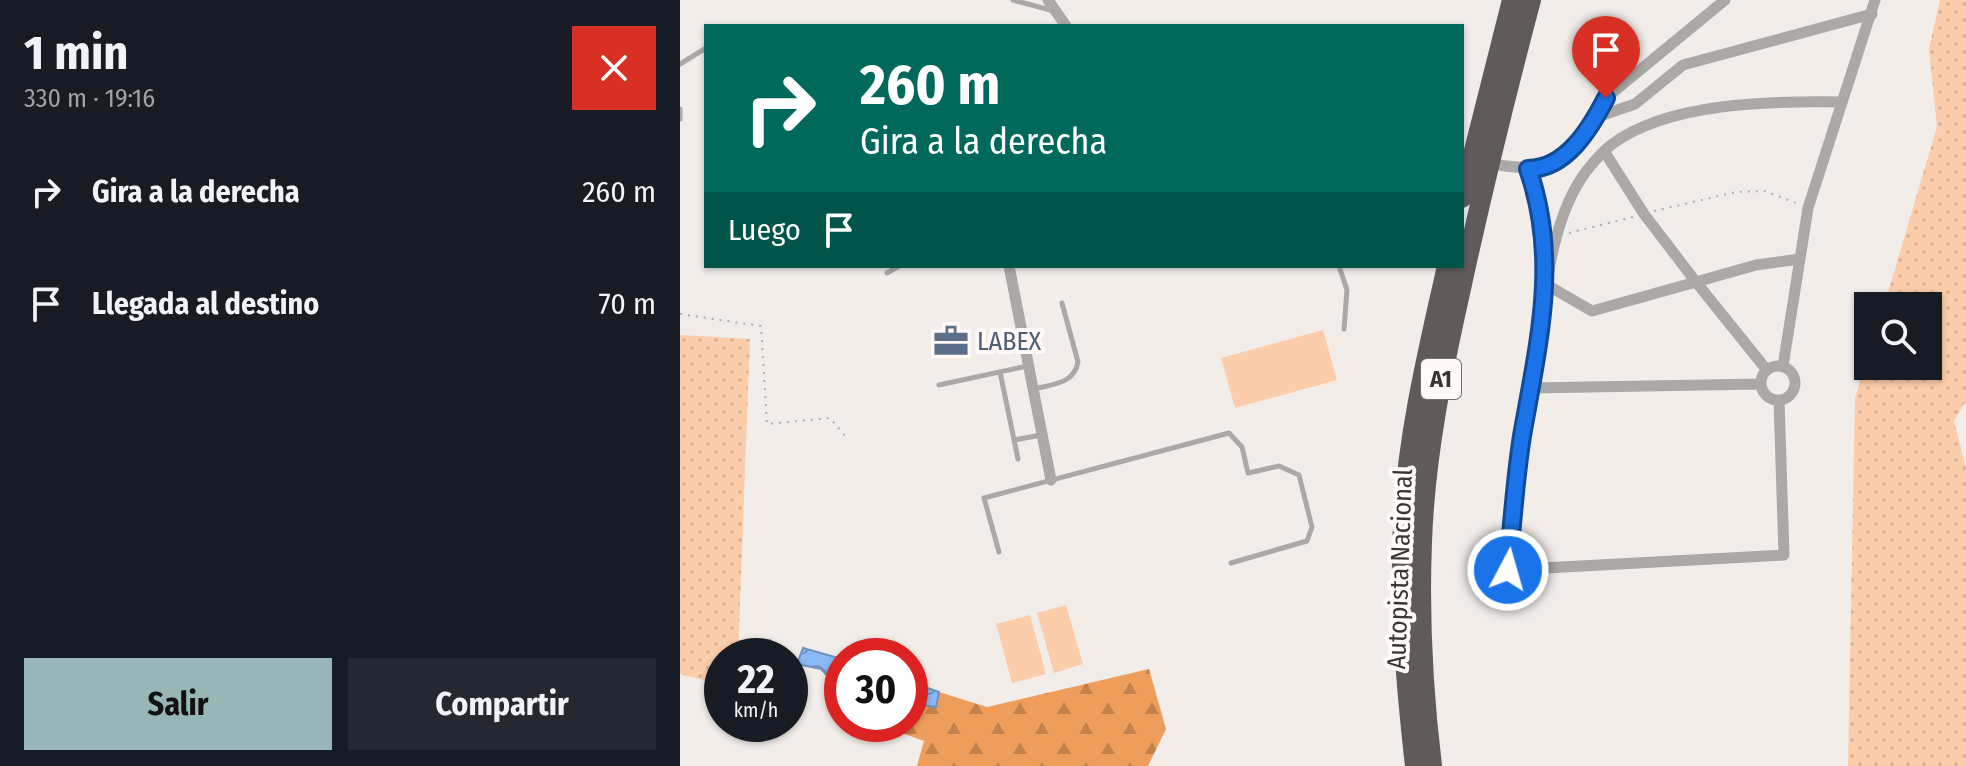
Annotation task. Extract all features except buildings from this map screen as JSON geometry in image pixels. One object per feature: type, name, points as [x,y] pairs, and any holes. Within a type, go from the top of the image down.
[{"type":"highway","points":[[1464,190],[1512,0]]},
{"type":"highway","name":"Autopista Nacional","points":[[1432,766],[1422,677],[1422,540],[1428,468],[1440,383],[1489,163],[1531,0]]},
{"type":"highway","name":"Autopista Nacional","points":[[1415,766],[1404,675],[1403,523],[1418,401],[1447,268]]},
{"type":"street","points":[[1048,0],[1065,24]]},
{"type":"street","points":[[1489,163],[1528,169],[1549,168],[1559,162],[1597,117],[1606,98],[1725,0]]},
{"type":"street","points":[[1783,366],[1808,208],[1875,0]]},
{"type":"street","points":[[1597,117],[1635,104],[1683,65],[1872,14]]},
{"type":"street","points":[[1779,400],[1784,555],[1508,570],[1547,285],[1558,236],[1578,182],[1604,151],[1646,124],[1718,109],[1791,102],[1841,102]]},
{"type":"street","points":[[1604,151],[1644,214],[1766,369]]},
{"type":"street","points":[[1528,169],[1540,203],[1547,285]]},
{"type":"street","points":[[1547,285],[1592,311],[1756,265],[1800,259]]},
{"type":"street","points":[[1009,268],[1051,480]]},
{"type":"street","points":[[1783,366],[1792,373],[1795,384],[1790,395],[1779,400],[1764,394],[1760,384],[1766,369],[1783,366]]},
{"type":"street","points":[[1531,388],[1760,384]]},
{"type":"lane","points":[[1013,0],[1056,11]]},
{"type":"lane","points":[[680,64],[704,49]]},
{"type":"lane","points":[[680,109],[680,119]]},
{"type":"lane","points":[[887,273],[896,268]]},
{"type":"lane","points":[[1340,268],[1347,290],[1344,329]]},
{"type":"lane","points":[[1033,389],[1064,381],[1077,370],[1078,362],[1062,303]]},
{"type":"lane","points":[[939,385],[1028,366]]},
{"type":"lane","points":[[1000,372],[1018,459]]},
{"type":"lane","points":[[999,552],[984,498],[1229,433],[1242,447],[1248,473],[1279,466],[1299,475],[1312,527],[1307,541],[1231,563]]},
{"type":"lane","points":[[1014,440],[1042,434]]},
{"type":"path","points":[[1558,236],[1736,192],[1764,191],[1808,208]]},
{"type":"path","points":[[680,314],[761,326],[767,424],[830,418],[846,437]]},
{"type":"shaded area","points":[[1940,0],[1966,0],[1966,401],[1954,421],[1966,468],[1966,766],[1848,766],[1855,398],[1860,380],[1942,380],[1942,292],[1888,292],[1937,127],[1929,48]]},
{"type":"shaded area","points":[[1323,330],[1337,380],[1235,408],[1221,358]]},
{"type":"shaded area","points":[[680,335],[750,339],[739,638],[704,638],[704,680],[680,674]]},
{"type":"shaded area","points":[[1066,605],[1083,664],[1054,673],[1037,613]]},
{"type":"shaded area","points":[[1030,615],[1046,674],[1012,683],[996,624]]},
{"type":"green space","points":[[1149,669],[1166,729],[1148,766],[917,766],[924,742],[928,742],[928,706],[936,707],[939,692],[987,707]]},
{"type":"water","points":[[808,649],[824,654],[824,672],[808,666]]},
{"type":"water","points":[[928,688],[939,692],[936,707],[928,706]]},
{"type":"place","name":"LABEX","points":[[951,341]]},
{"type":"route","points":[[1508,570],[1522,439],[1547,285],[1540,203],[1528,169],[1549,168],[1559,162],[1597,117],[1606,98]]}]
